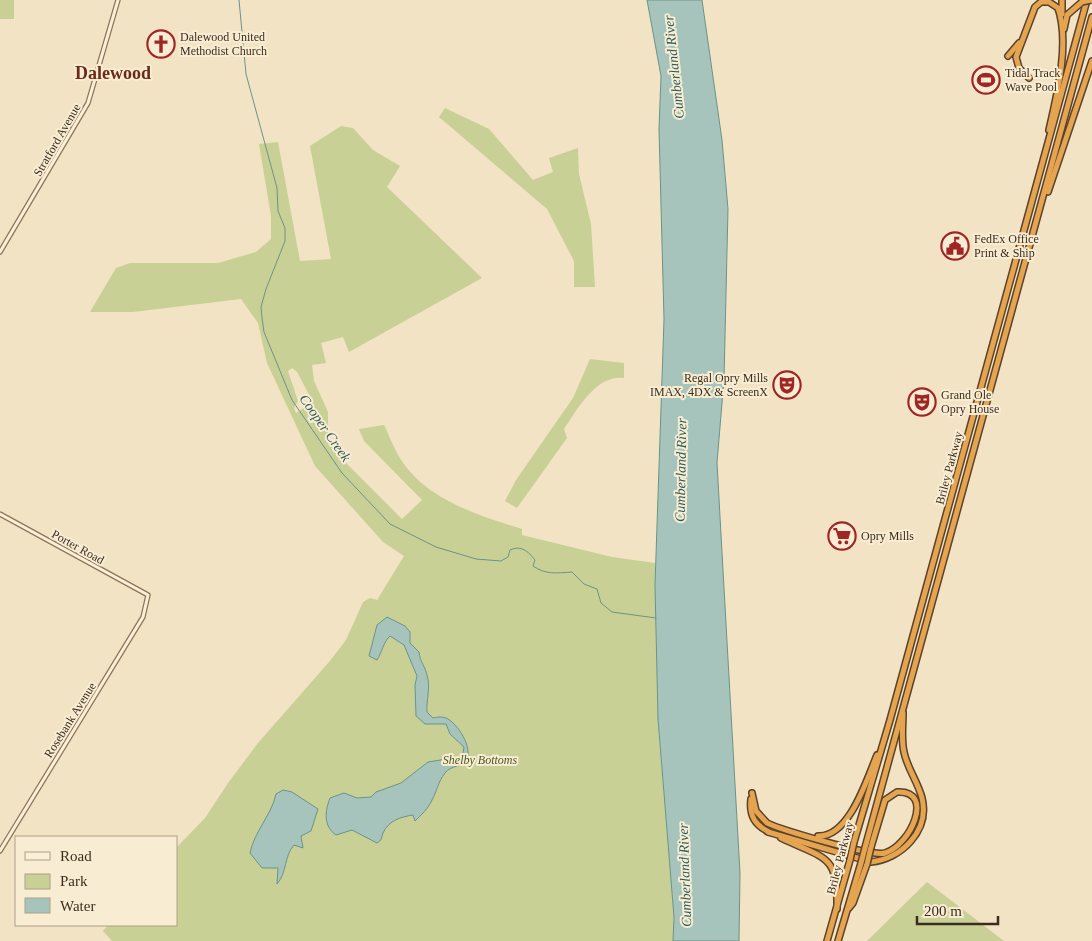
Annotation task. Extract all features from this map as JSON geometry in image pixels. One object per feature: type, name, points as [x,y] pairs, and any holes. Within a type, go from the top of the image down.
[{"type":"highway","points":[[1037,182],[1058,89],[1062,35],[1062,0]]},
{"type":"highway","points":[[1062,35],[1067,15],[1073,7],[1089,1]]},
{"type":"highway","name":"Briley Parkway","points":[[827,941],[1089,1]]},
{"type":"highway","points":[[1029,78],[1019,68],[1017,61],[1022,39],[1035,7],[1041,2],[1049,2],[1056,5],[1061,21]]},
{"type":"highway","name":"Briley Parkway","points":[[838,941],[864,863],[904,705],[1092,17]]},
{"type":"highway","points":[[1008,56],[1022,39]]},
{"type":"highway","points":[[1028,254],[1092,61]]},
{"type":"highway","points":[[768,832],[871,862],[885,860],[900,852],[914,838],[921,824],[923,812],[923,800],[902,744],[904,705]]},
{"type":"highway","points":[[803,834],[823,836],[840,829],[868,778],[890,720]]},
{"type":"highway","points":[[837,909],[838,882],[830,864],[768,832],[757,824],[750,810],[752,793],[756,810],[762,819],[773,826],[872,854],[883,854],[899,846],[912,829],[917,812],[914,800],[910,795],[897,792],[885,800],[868,846]]},
{"type":"highway","points":[[757,824],[762,819]]},
{"type":"street","name":"Stratford Avenue","points":[[0,252],[88,103],[118,0]]},
{"type":"street","name":"Porter Road","points":[[0,514],[148,595]]},
{"type":"street","name":"Rosebank Avenue","points":[[0,851],[143,617],[148,595]]},
{"type":"green space","points":[[0,0],[14,0],[14,19],[0,19]]},
{"type":"green space","points":[[445,108],[489,129],[533,180],[553,172],[549,158],[578,148],[579,174],[591,224],[595,287],[574,287],[574,261],[547,209],[439,117]]},
{"type":"green space","name":"Shelby Bottoms","points":[[341,126],[353,128],[373,150],[400,166],[387,187],[482,278],[349,352],[343,337],[321,343],[326,363],[312,365],[314,381],[328,412],[328,435],[336,453],[402,519],[422,500],[364,441],[359,429],[384,425],[407,469],[420,482],[435,493],[469,511],[522,529],[522,535],[612,557],[655,563],[658,719],[674,917],[673,941],[112,941],[103,931],[107,926],[178,926],[178,846],[205,818],[258,743],[329,662],[346,640],[363,602],[370,598],[377,600],[404,556],[383,542],[315,466],[267,363],[258,323],[241,299],[133,312],[90,312],[116,268],[130,263],[218,263],[256,252],[271,239],[271,216],[259,144],[278,142],[300,261],[331,259],[310,146]],"holes":[[[292,368],[297,372],[313,402],[296,413],[294,408],[298,401],[288,371]]]},
{"type":"green space","points":[[590,359],[624,363],[624,378],[604,382],[581,403],[564,429],[567,438],[517,508],[505,501],[516,480],[573,398]]},
{"type":"green space","points":[[927,882],[1004,941],[867,941]]},
{"type":"water","name":"Cumberland River","points":[[647,0],[702,0],[722,140],[728,209],[724,379],[717,463],[740,873],[739,941],[673,941],[674,917],[658,719],[655,585],[664,319],[659,129],[661,76]]},
{"type":"water","name":"Tidal Track Wave Pool","points":[[977,70],[990,74],[996,82],[993,85],[994,92],[982,90],[984,85],[974,75]]},
{"type":"water","points":[[387,617],[405,626],[410,632],[410,643],[419,652],[428,680],[427,712],[433,718],[446,718],[456,726],[466,742],[468,754],[465,762],[445,773],[434,797],[415,821],[413,815],[396,820],[389,825],[383,833],[381,840],[377,843],[352,830],[336,835],[329,827],[326,818],[330,798],[344,793],[357,798],[371,797],[376,792],[401,783],[428,762],[459,757],[463,753],[464,747],[450,734],[446,724],[425,724],[416,716],[415,685],[417,676],[404,645],[390,636],[377,660],[369,656],[377,625]]},
{"type":"water","points":[[283,790],[292,792],[318,809],[311,831],[301,836],[303,848],[294,845],[291,849],[277,884],[278,868],[262,868],[250,853],[276,794]]},
{"type":"waterway","name":"Cooper Creek","points":[[239,0],[246,74],[277,188],[278,211],[285,228],[285,241],[261,307],[262,318],[264,332],[292,400],[342,473],[390,524],[436,547],[476,559],[501,561],[508,557],[510,550],[521,549],[535,560],[533,566],[538,569],[552,573],[572,572],[584,584],[597,589],[601,603],[612,612],[656,618]]},
{"type":"place","name":"Dalewood United Methodist Church","points":[[161,44]]},
{"type":"place","name":"Tidal Track Wave Pool","points":[[986,80]]},
{"type":"place","name":"FedEx Office Print & Ship","points":[[955,246]]},
{"type":"place","name":"Regal Opry Mills IMAX, 4DX & ScreenX","points":[[787,385]]},
{"type":"place","name":"Grand Ole Opry House","points":[[922,402]]},
{"type":"place","name":"Opry Mills","points":[[842,536]]},
{"type":"district","name":"Dalewood","points":[[113,73]]}]
